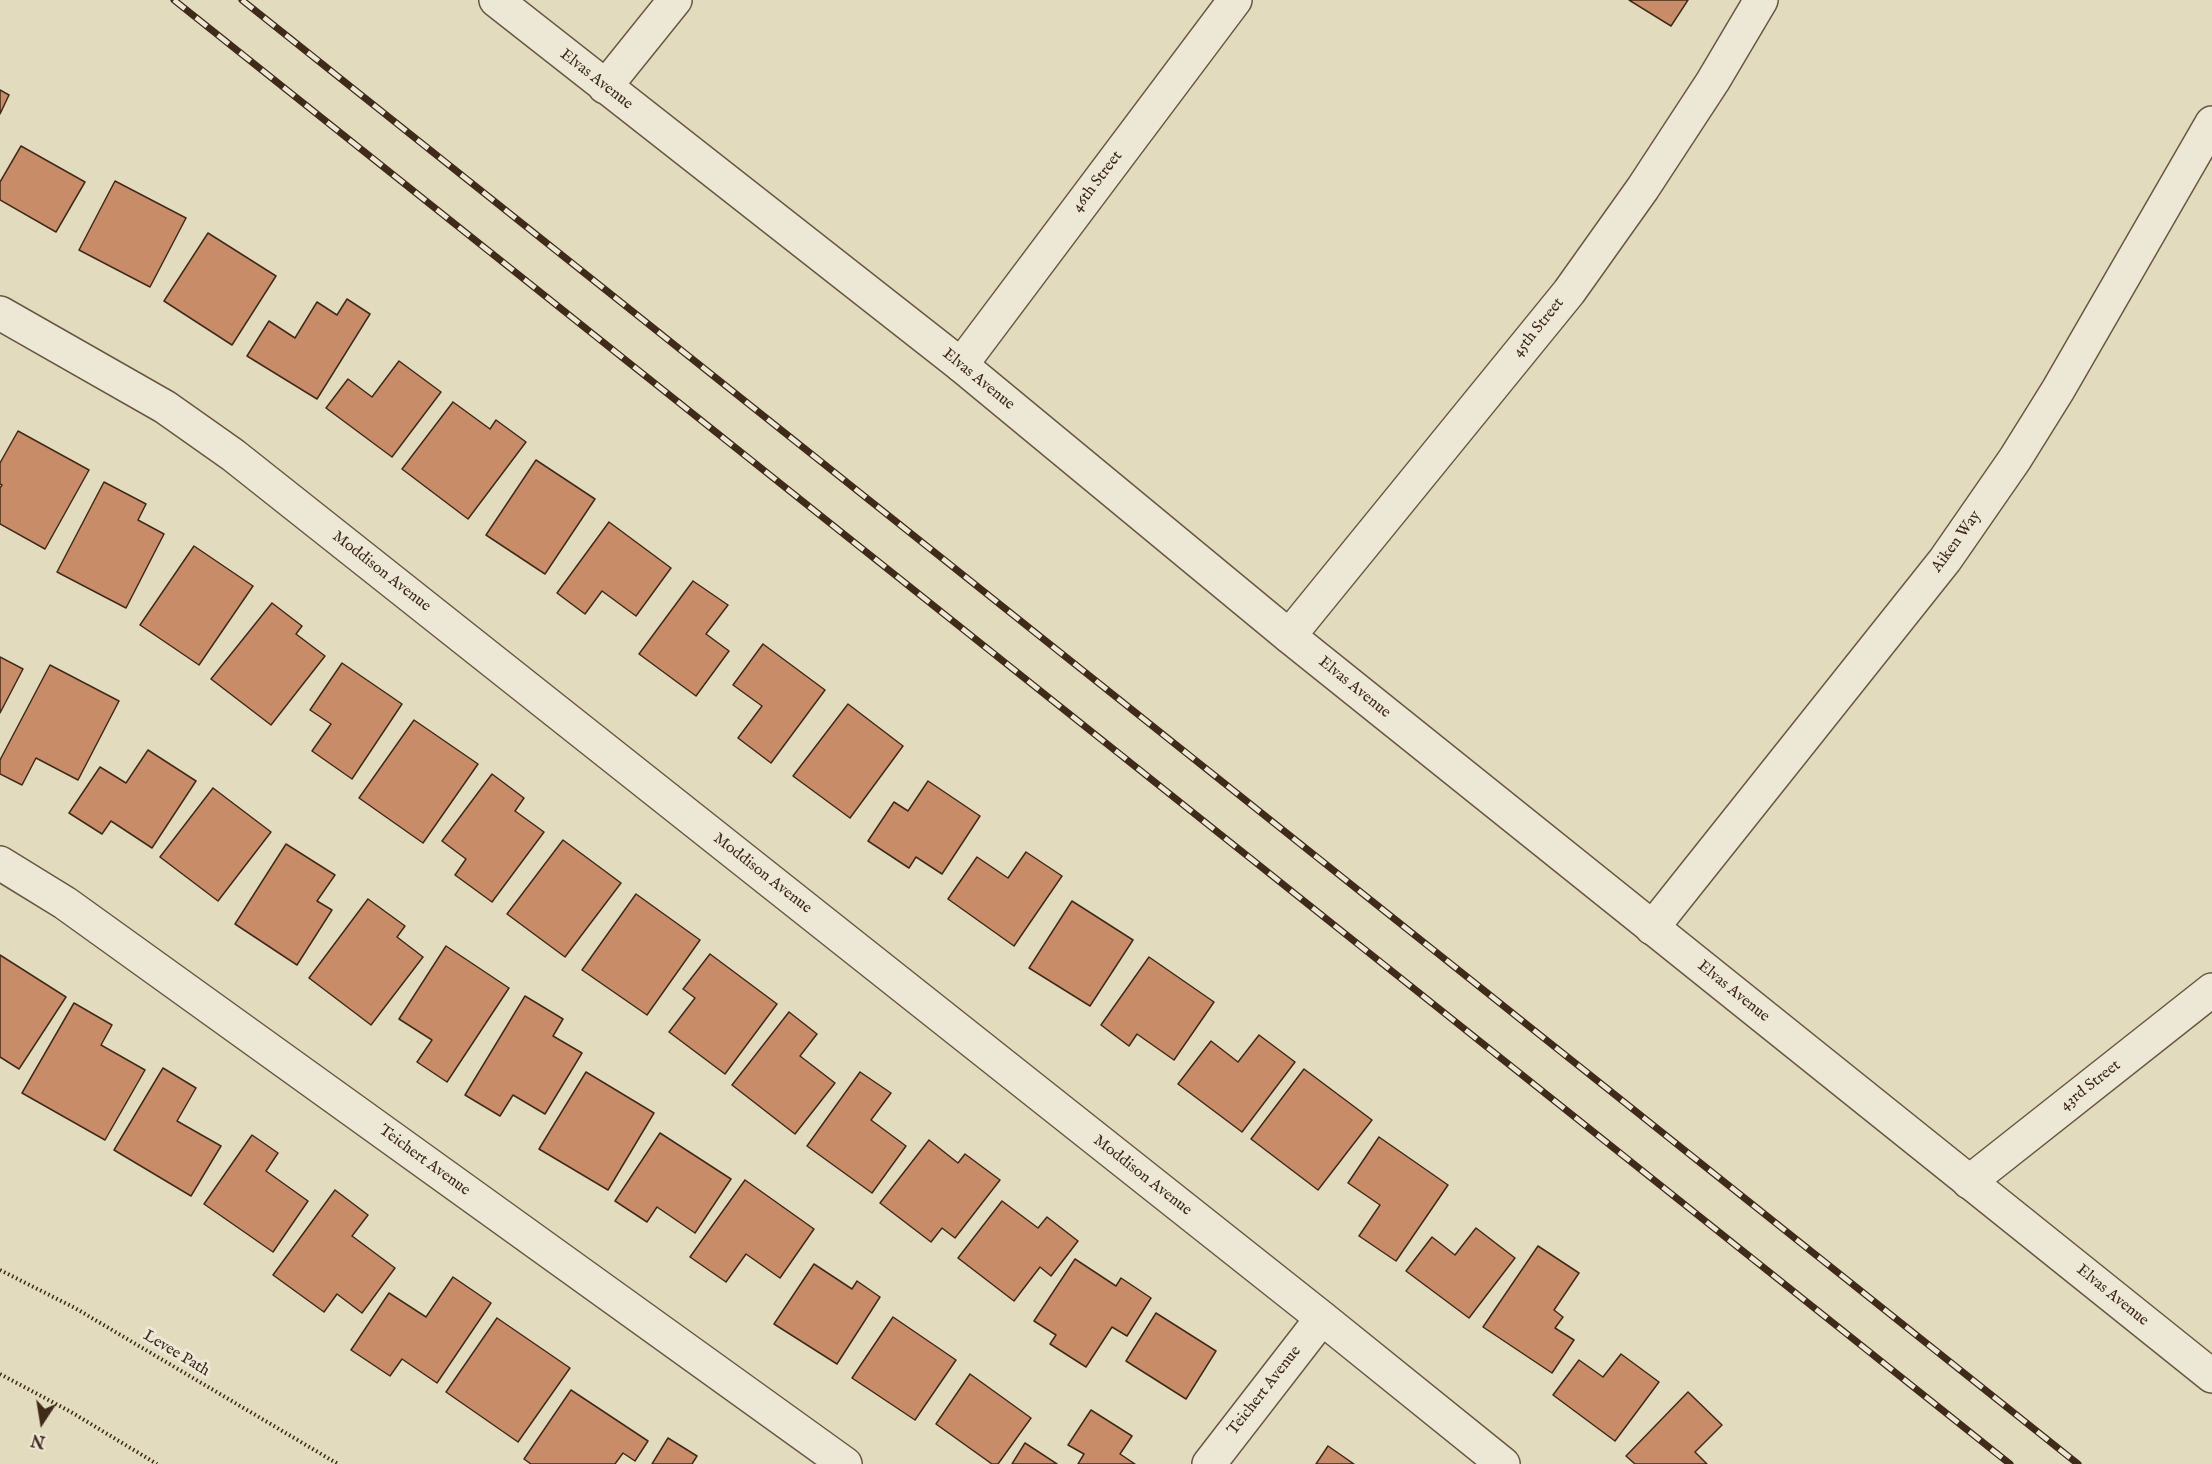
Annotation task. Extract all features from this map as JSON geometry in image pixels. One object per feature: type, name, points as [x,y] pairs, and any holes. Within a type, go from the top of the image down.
[{"type":"street","name":"Elvas Avenue","points":[[496,0],[961,364],[1289,636],[2212,1376]]},
{"type":"street","points":[[605,87],[675,0]]},
{"type":"street","name":"46th Street","points":[[961,364],[1235,0]]},
{"type":"street","name":"45th Street","points":[[1289,636],[1569,292],[1643,188],[1713,81],[1761,0]]},
{"type":"street","name":"Aiken Way","points":[[1652,928],[1945,560],[2015,459],[2052,400],[2212,123]]},
{"type":"street","name":"Moddison Avenue","points":[[0,313],[165,407],[233,455],[1503,1464]]},
{"type":"street","name":"Teichert Avenue","points":[[0,863],[65,903],[845,1464]]},
{"type":"street","name":"43rd Street","points":[[1969,1182],[2212,990]]},
{"type":"street","name":"Teichert Avenue","points":[[1209,1464],[1322,1318]]},
{"type":"path","name":"Levee Path","points":[[0,1270],[75,1308],[338,1464]]},
{"type":"path","points":[[0,1374],[71,1412],[157,1464]]},
{"type":"building","points":[[1629,0],[1688,0],[1671,26]]},
{"type":"building","points":[[0,90],[9,95],[0,114]]},
{"type":"building","points":[[21,146],[85,182],[56,232],[0,200],[0,182]]},
{"type":"building","points":[[115,181],[186,218],[150,287],[79,250]]},
{"type":"building","points":[[208,233],[276,276],[232,345],[164,301]]},
{"type":"building","points":[[347,299],[370,314],[317,399],[247,356],[269,321],[295,338],[317,302],[337,315]]},
{"type":"building","points":[[399,361],[441,392],[392,457],[326,408],[348,379],[372,397]]},
{"type":"building","points":[[453,402],[490,429],[496,420],[526,442],[468,519],[402,469]]},
{"type":"building","points":[[18,431],[89,470],[45,549],[0,524],[0,488],[2,485],[0,484],[0,463]]},
{"type":"building","points":[[536,460],[595,499],[545,574],[486,535]]},
{"type":"building","points":[[104,482],[146,504],[138,520],[164,534],[126,608],[57,572]]},
{"type":"building","points":[[609,522],[671,568],[636,616],[602,591],[585,614],[557,593]]},
{"type":"building","points":[[194,546],[253,586],[199,665],[140,625]]},
{"type":"building","points":[[693,581],[728,605],[706,634],[729,651],[696,696],[639,654]]},
{"type":"building","points":[[272,603],[302,626],[296,634],[325,656],[271,725],[211,679]]},
{"type":"building","points":[[763,644],[825,690],[771,763],[738,738],[762,706],[733,685]]},
{"type":"building","points":[[0,657],[23,669],[0,713]]},
{"type":"building","points":[[342,663],[402,704],[352,779],[312,751],[331,724],[310,710]]},
{"type":"building","points":[[50,665],[119,701],[78,780],[36,758],[22,785],[0,774],[0,760]]},
{"type":"building","points":[[848,704],[903,746],[850,818],[793,776]]},
{"type":"building","points":[[414,720],[478,764],[423,843],[359,798]]},
{"type":"building","points":[[148,750],[196,781],[152,848],[111,821],[102,834],[69,813],[100,767],[126,783]]},
{"type":"building","points":[[492,774],[524,798],[515,811],[544,832],[492,902],[455,875],[466,859],[442,841]]},
{"type":"building","points":[[928,781],[980,816],[942,874],[916,857],[909,868],[868,841],[894,802],[908,811]]},
{"type":"building","points":[[213,788],[271,832],[218,901],[160,857]]},
{"type":"building","points":[[563,840],[621,883],[565,957],[507,914]]},
{"type":"building","points":[[286,844],[335,875],[317,901],[332,910],[297,965],[235,924]]},
{"type":"building","points":[[1026,852],[1062,876],[1014,946],[948,899],[977,857],[1008,878]]},
{"type":"building","points":[[636,894],[700,940],[647,1015],[582,970]]},
{"type":"building","points":[[368,899],[405,926],[397,937],[423,957],[371,1025],[309,978]]},
{"type":"building","points":[[1072,901],[1133,940],[1090,1006],[1029,968]]},
{"type":"building","points":[[446,946],[509,988],[447,1082],[417,1062],[432,1040],[399,1019]]},
{"type":"building","points":[[710,954],[777,1004],[725,1074],[669,1032],[695,998],[683,989]]},
{"type":"building","points":[[0,955],[66,997],[19,1069],[0,1057]]},
{"type":"building","points":[[1149,957],[1214,1002],[1174,1060],[1137,1034],[1129,1046],[1101,1025]]},
{"type":"building","points":[[525,996],[563,1019],[553,1036],[582,1053],[545,1114],[513,1095],[500,1116],[465,1095]]},
{"type":"building","points":[[74,1003],[112,1025],[101,1045],[145,1070],[105,1140],[22,1093]]},
{"type":"building","points":[[789,1012],[817,1034],[800,1056],[835,1083],[795,1134],[732,1085]]},
{"type":"building","points":[[1259,1035],[1295,1062],[1242,1132],[1178,1084],[1211,1041],[1238,1062]]},
{"type":"building","points":[[163,1068],[196,1088],[177,1121],[221,1146],[191,1196],[114,1150]]},
{"type":"building","points":[[1304,1069],[1372,1120],[1318,1190],[1251,1139]]},
{"type":"building","points":[[586,1072],[654,1113],[608,1190],[539,1149]]},
{"type":"building","points":[[860,1072],[891,1093],[871,1120],[906,1146],[872,1193],[807,1146]]},
{"type":"building","points":[[660,1133],[731,1179],[695,1233],[657,1207],[647,1222],[615,1201]]},
{"type":"building","points":[[252,1135],[278,1153],[266,1171],[308,1201],[273,1252],[204,1204]]},
{"type":"building","points":[[1379,1137],[1448,1185],[1396,1261],[1359,1236],[1380,1205],[1348,1183]]},
{"type":"building","points":[[929,1140],[958,1163],[965,1154],[1000,1180],[955,1238],[942,1228],[931,1242],[880,1203]]},
{"type":"building","points":[[745,1180],[814,1229],[780,1278],[746,1254],[726,1282],[690,1257]]},
{"type":"building","points":[[335,1190],[368,1215],[352,1236],[395,1268],[362,1313],[337,1294],[324,1312],[273,1275]]},
{"type":"building","points":[[1002,1201],[1038,1228],[1047,1217],[1078,1241],[1051,1276],[1040,1267],[1014,1301],[958,1258]]},
{"type":"building","points":[[1476,1228],[1515,1258],[1469,1318],[1406,1271],[1432,1237],[1455,1255]]},
{"type":"building","points":[[1538,1246],[1579,1273],[1554,1310],[1563,1317],[1555,1328],[1574,1340],[1552,1373],[1483,1327]]},
{"type":"building","points":[[1075,1259],[1116,1286],[1121,1278],[1151,1298],[1127,1336],[1112,1327],[1086,1367],[1050,1344],[1056,1335],[1034,1321]]},
{"type":"building","points":[[814,1264],[852,1289],[857,1281],[880,1297],[837,1364],[774,1324]]},
{"type":"building","points":[[453,1277],[491,1303],[437,1383],[402,1359],[390,1376],[351,1350],[389,1293],[426,1317]]},
{"type":"building","points":[[1156,1313],[1216,1351],[1186,1399],[1126,1361]]},
{"type":"building","points":[[893,1317],[956,1360],[915,1420],[852,1378]]},
{"type":"building","points":[[497,1318],[570,1368],[518,1442],[446,1392]]},
{"type":"building","points":[[1621,1354],[1659,1382],[1615,1441],[1553,1395],[1579,1360],[1603,1377]]},
{"type":"building","points":[[970,1374],[1031,1418],[998,1464],[992,1464],[936,1424]]},
{"type":"building","points":[[571,1390],[648,1441],[635,1461],[623,1453],[615,1464],[531,1464],[524,1459]]},
{"type":"building","points":[[1688,1392],[1722,1425],[1695,1452],[1707,1464],[1635,1464],[1626,1456]]},
{"type":"building","points":[[1091,1410],[1132,1436],[1120,1454],[1135,1464],[1078,1464],[1084,1454],[1068,1445]]},
{"type":"building","points":[[668,1438],[697,1456],[692,1464],[652,1464]]},
{"type":"building","points":[[1025,1443],[1057,1464],[1012,1464]]},
{"type":"building","points":[[1328,1446],[1354,1464],[1316,1464]]},
{"type":"railway","points":[[174,0],[2010,1464]]},
{"type":"railway","points":[[242,0],[2078,1464]]}]
